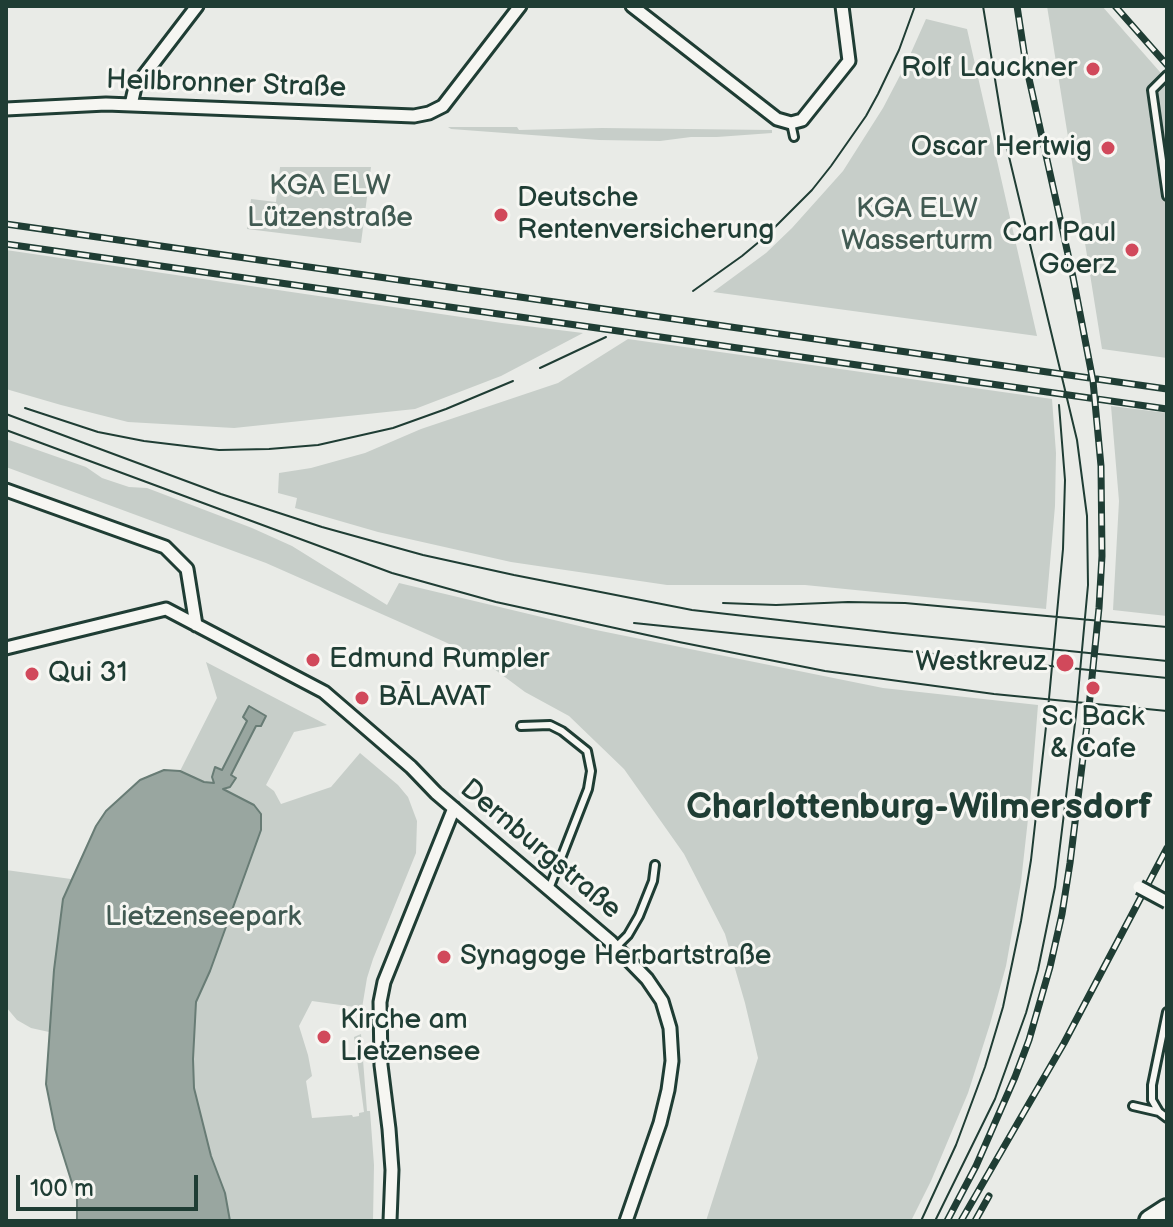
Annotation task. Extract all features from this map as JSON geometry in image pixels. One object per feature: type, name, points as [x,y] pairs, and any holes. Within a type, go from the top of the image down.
[{"type":"highway","points":[[1150,1221],[1167,1210]]},
{"type":"street","points":[[131,105],[135,87],[197,6]]},
{"type":"street","name":"Heilbronner Straße","points":[[6,109],[131,105],[414,116],[429,113],[443,106],[520,6]]},
{"type":"street","points":[[632,6],[777,119],[791,123],[802,120],[849,61],[842,6]]},
{"type":"street","points":[[6,490],[165,547],[187,569],[192,623]]},
{"type":"street","name":"Dernburgstraße","points":[[6,648],[166,609],[324,692],[616,947],[647,979],[662,1001],[670,1028],[672,1061],[660,1123],[626,1221]]},
{"type":"street","points":[[390,1221],[392,1170],[381,1065],[380,1002],[384,982],[454,808]]},
{"type":"street","points":[[1139,887],[1167,902]]},
{"type":"lane","points":[[1167,75],[1152,90],[1167,196]]},
{"type":"lane","points":[[791,123],[794,137]]},
{"type":"lane","points":[[521,726],[550,725],[562,731],[587,751],[591,771],[588,789],[549,889]]},
{"type":"lane","points":[[616,947],[628,935],[639,916],[651,889],[655,865]]},
{"type":"lane","points":[[1167,1012],[1152,1085],[1152,1100],[1167,1118]]},
{"type":"lane","points":[[1133,1106],[1159,1112]]},
{"type":"green space","points":[[1047,6],[1102,6],[1167,80],[1167,358],[1102,349]]},
{"type":"green space","name":"KGA ELW Wasserturm","points":[[926,19],[967,29],[1037,336],[713,292],[766,253],[843,171],[883,108]]},
{"type":"green space","points":[[448,127],[772,130],[772,133],[660,141],[599,140]]},
{"type":"green space","name":"KGA ELW Lützenstraße","points":[[280,167],[371,167],[361,243],[247,229],[251,199],[276,202]]},
{"type":"green space","points":[[6,250],[583,333],[501,376],[415,409],[234,428],[128,422],[6,389]]},
{"type":"green space","points":[[628,339],[1052,399],[1056,453],[1055,506],[1046,609],[805,585],[667,585],[511,562],[378,532],[295,508],[297,498],[278,493],[279,473],[365,453],[421,429],[558,383]]},
{"type":"green space","points":[[1111,406],[1167,413],[1167,616],[1113,610],[1119,501]]},
{"type":"green space","points":[[6,439],[86,467],[102,478],[129,487],[147,488],[252,528],[292,546],[387,605],[399,583],[596,630],[883,688],[1038,705],[1021,882],[1006,966],[968,1093],[911,1221],[706,1221],[758,1058],[745,1003],[725,934],[684,854],[624,769],[569,716],[525,692],[482,660],[445,642],[266,563],[6,467]]},
{"type":"green space","name":"Lietzenseepark","points":[[206,662],[327,725],[294,732],[266,785],[274,791],[281,804],[331,787],[360,753],[398,785],[408,797],[417,821],[416,853],[373,959],[362,1008],[312,1001],[299,1026],[312,1076],[306,1081],[312,1118],[353,1117],[364,1112],[354,1037],[361,1034],[374,1165],[373,1221],[77,1221],[77,1199],[55,1129],[46,1084],[49,1032],[31,1028],[17,1020],[6,1007],[6,870],[71,879],[106,811],[149,775],[164,770],[180,771],[217,698]]},
{"type":"shaded area","points":[[249,706],[266,716],[261,726],[256,726],[231,775],[236,778],[230,787],[223,789],[254,805],[261,814],[261,830],[196,1002],[193,1059],[194,1088],[211,1156],[225,1193],[230,1221],[77,1221],[77,1199],[55,1129],[46,1084],[54,970],[63,899],[106,811],[140,780],[164,770],[180,771],[214,783],[215,767],[222,770],[247,721],[243,717]]},
{"type":"tram line","points":[[693,291],[766,236],[812,190],[831,166],[878,94],[915,6]]},
{"type":"tram line","points":[[935,1221],[995,1099],[1038,970],[1055,887],[1088,585],[1087,516],[1077,440],[1005,140],[983,6]]},
{"type":"tram line","points":[[540,368],[606,337]]},
{"type":"tram line","points":[[25,408],[98,432],[144,441],[219,450],[269,449],[318,445],[393,428],[513,381]]},
{"type":"tram line","points":[[921,1221],[956,1145],[985,1067],[1003,1007],[1021,921],[1031,860],[1063,549],[1065,480],[1059,405]]},
{"type":"tram line","points":[[6,414],[221,494],[322,527],[423,555],[514,575],[692,610],[1167,661]]},
{"type":"tram line","points":[[6,430],[392,573],[496,602],[825,671],[994,694],[1167,711]]},
{"type":"tram line","points":[[723,603],[905,603],[1167,627]]},
{"type":"tram line","points":[[634,623],[1167,678]]},
{"type":"railway","points":[[947,1221],[976,1166],[1015,1077],[1050,967],[1070,863],[1088,717],[1102,556],[1101,466],[1093,381],[1026,65],[1017,6]]},
{"type":"railway","points":[[1115,6],[1167,65]]},
{"type":"railway","points":[[6,224],[1167,389]]},
{"type":"railway","points":[[6,244],[1167,409]]},
{"type":"railway","points":[[961,1221],[1064,1043],[1167,848]]},
{"type":"railway","points":[[975,1221],[989,1196]]},
{"type":"place","name":"Rolf Lauckner","points":[[1093,69]]},
{"type":"place","name":"Oscar Hertwig","points":[[1108,148]]},
{"type":"place","name":"Deutsche Rentenversicherung","points":[[501,215]]},
{"type":"place","name":"Carl Paul Goerz","points":[[1132,250]]},
{"type":"place","name":"Edmund Rumpler","points":[[313,660]]},
{"type":"place","name":"Westkreuz","points":[[1065,663]]},
{"type":"place","name":"Qui 31","points":[[32,674]]},
{"type":"place","name":"Sc Back & Cafe","points":[[1093,688]]},
{"type":"place","name":"BĀLAVAT","points":[[362,698]]},
{"type":"place","name":"Synagoge Herbartstraße","points":[[444,957]]},
{"type":"place","name":"Kirche am Lietzensee","points":[[324,1037]]},
{"type":"district","name":"Charlottenburg-Wilmersdorf","points":[[919,809]]}]
